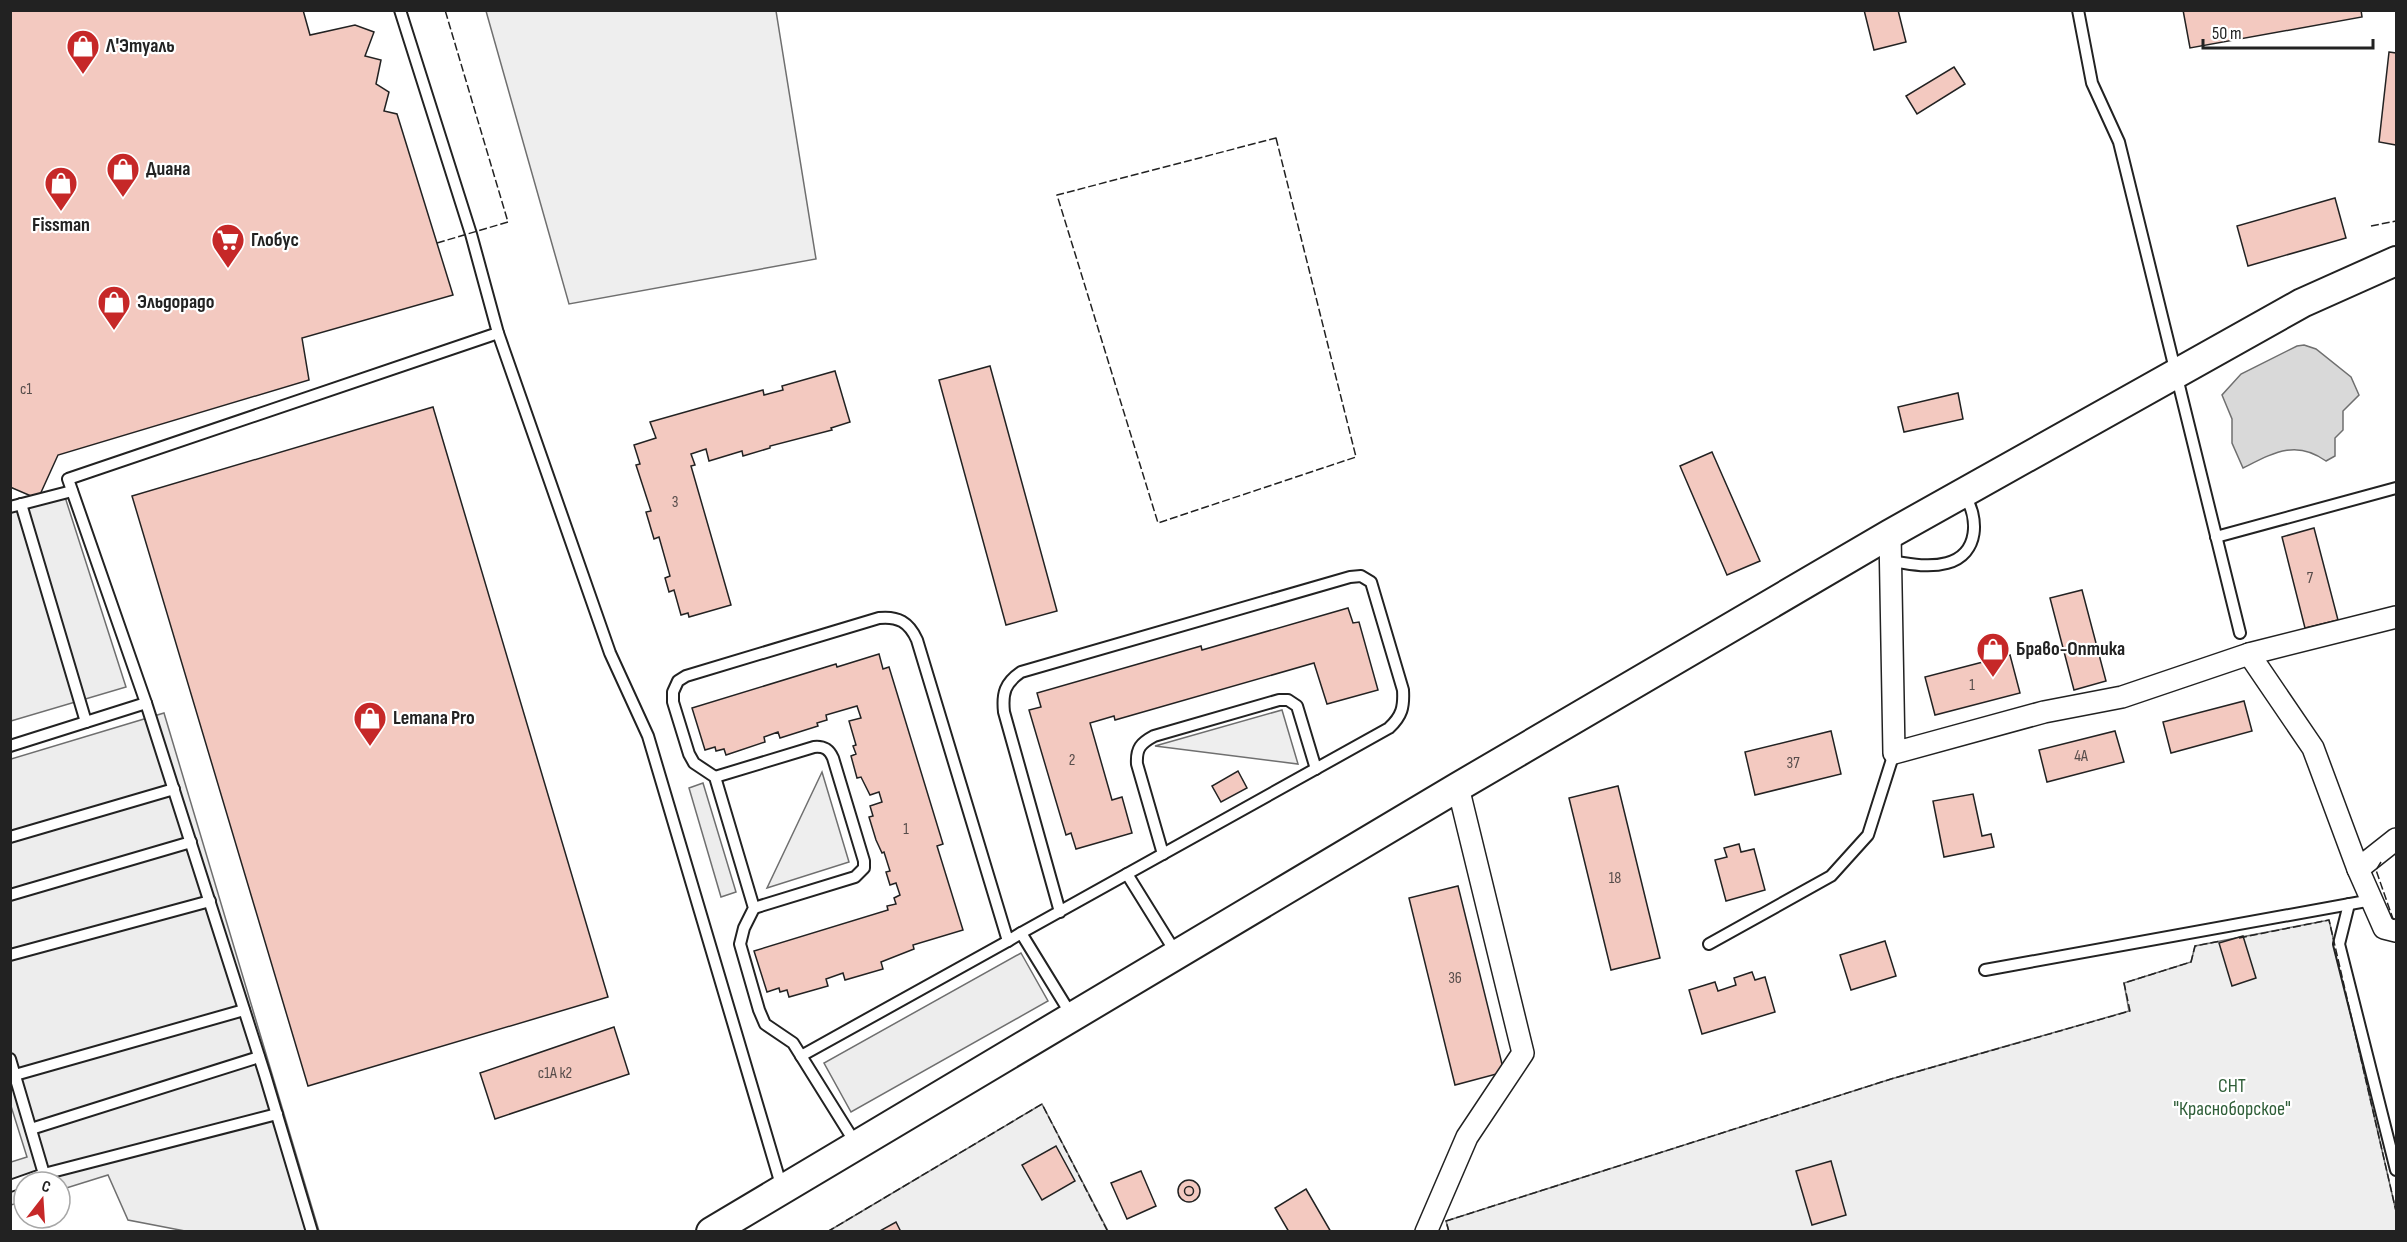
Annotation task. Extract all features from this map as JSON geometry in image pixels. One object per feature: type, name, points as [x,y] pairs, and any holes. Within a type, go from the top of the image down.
[{"type":"street","points":[[711,1232],[1458,787],[1891,548],[1963,493],[2302,303],[2390,268]]},
{"type":"street","points":[[1891,548],[1894,753],[2044,712],[2122,697],[2249,654],[2397,617]]},
{"type":"street","points":[[2249,654],[2313,747],[2358,868],[2384,928],[2397,931]]},
{"type":"street","points":[[1428,1231],[1467,1137],[1523,1053],[1458,787]]},
{"type":"street","points":[[2358,868],[2397,839]]},
{"type":"lane","points":[[400,10],[471,234],[498,333],[610,652],[648,736],[782,1188]]},
{"type":"lane","points":[[2078,10],[2092,83],[2119,142],[2240,633]]},
{"type":"lane","points":[[312,1232],[174,789],[68,479],[498,333]]},
{"type":"lane","points":[[2216,537],[2397,488]]},
{"type":"lane","points":[[72,491],[16,505],[86,722]]},
{"type":"lane","points":[[1891,548],[1918,565],[1949,563],[1965,552],[1974,539],[1975,520],[1970,504],[1963,493]]},
{"type":"lane","points":[[801,1056],[1008,940],[1060,912],[1389,728],[1399,719],[1404,706],[1403,690],[1371,582],[1361,576],[1350,577],[1021,672],[1009,680],[1002,695],[1004,712],[1060,912]]},
{"type":"lane","points":[[856,1144],[793,1043],[765,1024],[759,1010],[740,944],[740,936],[754,908],[715,777],[694,763],[689,753],[673,702],[673,692],[678,681],[686,676],[879,618],[890,617],[903,620],[912,629],[917,640],[1008,940]]},
{"type":"lane","points":[[1163,854],[1137,764],[1136,753],[1141,743],[1154,736],[1279,700],[1288,700],[1296,706],[1316,769]]},
{"type":"lane","points":[[10,746],[146,703]]},
{"type":"lane","points":[[715,777],[814,747],[822,747],[830,751],[864,861],[864,868],[855,877],[754,908]]},
{"type":"lane","points":[[1709,944],[1831,876],[1868,835],[1894,753]]},
{"type":"lane","points":[[10,837],[174,789]]},
{"type":"lane","points":[[10,895],[191,843]]},
{"type":"lane","points":[[1127,874],[1176,954]]},
{"type":"lane","points":[[1985,970],[2372,900]]},
{"type":"lane","points":[[10,956],[210,901]]},
{"type":"lane","points":[[2349,904],[2339,944],[2397,1170]]},
{"type":"lane","points":[[1021,933],[1072,1016]]},
{"type":"lane","points":[[15,1075],[244,1010]]},
{"type":"lane","points":[[31,1129],[259,1057]]},
{"type":"lane","points":[[10,1059],[43,1170]]},
{"type":"lane","points":[[60,1170],[277,1114]]},
{"type":"green space","points":[[486,11],[776,11],[816,259],[569,304]]},
{"type":"green space","points":[[1282,710],[1298,764],[1155,746]]},
{"type":"green space","points":[[822,772],[849,862],[767,888]]},
{"type":"green space","name":"СНТ \"Красноборское\"","points":[[2329,920],[2396,1211],[2396,1231],[1449,1232],[1446,1221],[1891,1079],[2129,1011],[2124,983],[2191,962],[2195,946]]},
{"type":"green space","points":[[1042,1104],[1108,1231],[827,1232]]},
{"type":"shaded area","points":[[2304,345],[2316,349],[2351,377],[2359,395],[2343,411],[2343,430],[2335,438],[2335,456],[2326,461],[2305,451],[2285,451],[2264,457],[2243,468],[2232,443],[2232,419],[2222,395],[2241,374],[2297,346]]},
{"type":"shaded area","points":[[65,497],[126,687],[11,721],[10,510]]},
{"type":"shaded area","points":[[164,713],[319,1231],[185,1231],[128,1220],[108,1175],[72,1186],[72,1170],[12,1170],[11,1205],[11,1162],[27,1157],[10,1103],[11,759]]},
{"type":"shaded area","points":[[703,783],[736,892],[721,897],[689,788]]},
{"type":"shaded area","points":[[1021,953],[1048,1001],[851,1112],[824,1063]]},
{"type":"building","name":"Глобус","points":[[10,10],[303,10],[310,35],[355,25],[374,32],[365,56],[381,60],[376,84],[389,92],[384,111],[397,114],[453,295],[302,338],[309,380],[58,455],[38,499],[10,487]]},
{"type":"building","points":[[1864,10],[1898,10],[1906,42],[1874,50]]},
{"type":"building","points":[[2183,10],[2361,10],[2362,17],[2190,48]]},
{"type":"building","points":[[2389,52],[2396,53],[2396,145],[2379,142]]},
{"type":"building","points":[[1954,67],[1965,84],[1917,114],[1906,96]]},
{"type":"building","points":[[2335,198],[2346,238],[2248,266],[2237,226]]},
{"type":"building","points":[[990,366],[1057,611],[1006,625],[939,380]]},
{"type":"building","points":[[835,371],[850,422],[831,428],[832,430],[770,446],[770,448],[743,456],[742,451],[709,461],[706,449],[691,454],[695,465],[691,466],[731,605],[689,617],[688,613],[681,615],[674,590],[669,592],[665,578],[670,576],[659,537],[654,539],[646,512],[651,511],[636,465],[640,464],[634,445],[656,438],[650,422],[763,390],[764,395],[783,390],[782,386]]},
{"type":"building","points":[[1958,393],[1963,419],[1904,432],[1898,407]]},
{"type":"building","name":"Lemana Pro","points":[[433,407],[608,997],[308,1086],[132,496]]},
{"type":"building","points":[[1712,452],[1760,561],[1727,575],[1680,466]]},
{"type":"building","points":[[2314,528],[2338,620],[2305,628],[2282,537]]},
{"type":"building","points":[[2082,590],[2106,681],[2074,690],[2050,598]]},
{"type":"building","points":[[1348,608],[1353,623],[1359,622],[1378,690],[1327,704],[1314,663],[1115,720],[1114,716],[1090,723],[1112,800],[1122,797],[1132,833],[1076,849],[1071,833],[1066,835],[1029,710],[1041,707],[1037,693],[1201,646],[1202,650]]},
{"type":"building","points":[[879,654],[883,669],[889,667],[943,844],[937,846],[963,930],[913,945],[914,949],[881,962],[883,969],[845,980],[843,973],[826,979],[828,986],[789,997],[787,990],[780,992],[779,988],[767,992],[754,951],[888,910],[887,906],[896,904],[894,898],[900,895],[896,883],[890,885],[886,872],[890,871],[884,852],[882,853],[876,840],[869,817],[873,816],[870,806],[882,802],[879,792],[870,795],[861,777],[857,778],[851,756],[856,754],[853,746],[856,745],[849,721],[861,718],[857,706],[826,715],[827,720],[817,723],[818,726],[780,738],[778,732],[764,737],[765,742],[726,755],[724,749],[716,751],[715,747],[705,750],[692,708],[836,664],[837,667]]},
{"type":"building","points":[[2010,655],[2020,693],[1935,715],[1925,677]]},
{"type":"building","points":[[2244,701],[2252,731],[2171,753],[2163,722]]},
{"type":"building","points":[[1831,731],[1841,774],[1755,795],[1745,752]]},
{"type":"building","points":[[2115,731],[2124,762],[2047,782],[2039,750]]},
{"type":"building","points":[[1238,771],[1247,788],[1221,802],[1212,786]]},
{"type":"building","points":[[1618,786],[1660,958],[1611,970],[1569,798]]},
{"type":"building","points":[[1973,794],[1982,836],[1991,834],[1994,847],[1944,857],[1933,801]]},
{"type":"building","points":[[1739,844],[1741,852],[1754,849],[1765,890],[1726,901],[1715,860],[1727,857],[1724,848]]},
{"type":"building","points":[[1458,886],[1504,1072],[1455,1085],[1409,898]]},
{"type":"building","points":[[2243,936],[2256,978],[2232,986],[2219,943]]},
{"type":"building","points":[[1885,941],[1896,976],[1851,990],[1840,955]]},
{"type":"building","points":[[1752,972],[1755,980],[1765,977],[1775,1012],[1702,1034],[1689,990],[1715,982],[1718,991],[1736,985],[1734,978]]},
{"type":"building","points":[[614,1027],[629,1074],[495,1119],[480,1073]]},
{"type":"building","points":[[1056,1146],[1075,1181],[1042,1200],[1022,1165]]},
{"type":"building","points":[[1831,1161],[1846,1215],[1812,1225],[1796,1171]]},
{"type":"building","points":[[1141,1171],[1156,1206],[1127,1219],[1111,1183]]},
{"type":"building","points":[[1189,1180],[1197,1183],[1200,1191],[1197,1199],[1189,1202],[1181,1199],[1178,1191],[1181,1183]]},
{"type":"building","points":[[1189,1187],[1193,1191],[1189,1195],[1185,1191]]},
{"type":"building","points":[[1306,1189],[1331,1232],[1289,1232],[1275,1208]]},
{"type":"building","points":[[896,1222],[901,1232],[878,1232]]},
{"type":"fence","points":[[437,243],[508,222],[445,10]]},
{"type":"fence","points":[[1276,138],[1356,457],[1158,523],[1057,195],[1276,138]]},
{"type":"fence","points":[[2371,226],[2396,221]]},
{"type":"fence","points":[[2381,862],[2376,870],[2393,919],[2396,920]]},
{"type":"fence","points":[[2239,938],[2329,920],[2396,1211]]},
{"type":"fence","points":[[1449,1232],[1446,1221],[1891,1079],[2130,1011],[2124,983],[2191,962],[2195,946],[2221,941]]},
{"type":"fence","points":[[827,1232],[1042,1104],[1108,1232]]},
{"type":"place","name":"Л'Этуаль","points":[[83,75]]},
{"type":"place","name":"Диана","points":[[123,198]]},
{"type":"place","name":"Fissman","points":[[61,212]]},
{"type":"place","name":"Глобус","points":[[228,269]]},
{"type":"place","name":"Эльдорадо","points":[[114,331]]},
{"type":"place","name":"Браво-Оптика","points":[[1993,678]]},
{"type":"place","name":"Lemana Pro","points":[[370,747]]}]
